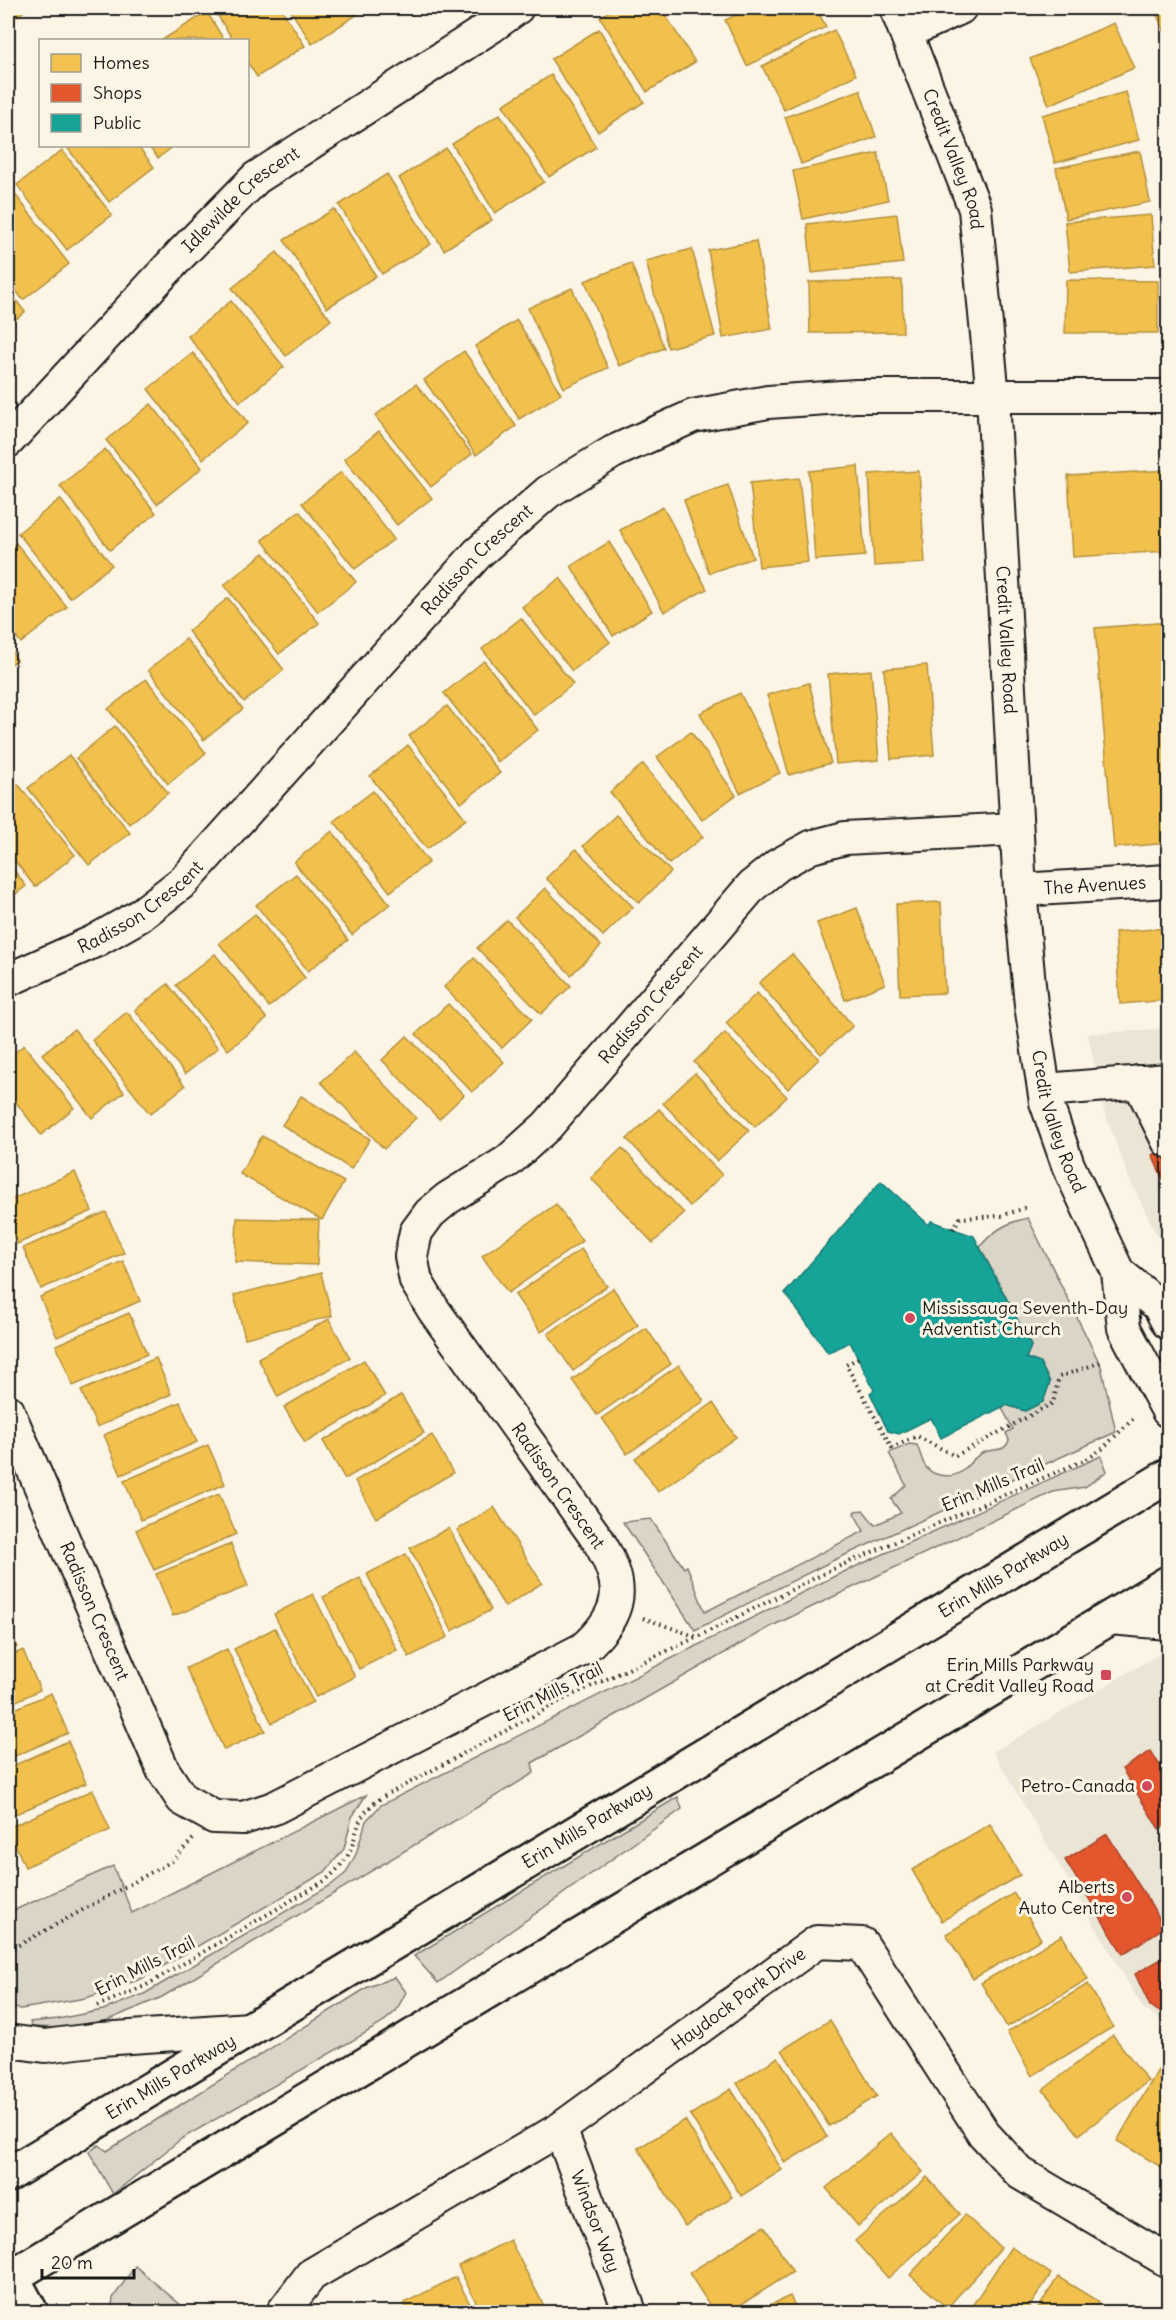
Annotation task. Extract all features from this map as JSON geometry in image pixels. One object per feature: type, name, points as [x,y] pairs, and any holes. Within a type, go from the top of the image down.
[{"type":"main road","name":"Erin Mills Parkway","points":[[8,2175],[1168,1476]]},
{"type":"main road","points":[[31,2313],[9,2274],[1168,1582]]},
{"type":"street","name":"Idlewilde Crescent","points":[[8,441],[182,253],[256,178],[517,8]]},
{"type":"street","points":[[901,20],[960,8]]},
{"type":"street","name":"Credit Valley Road","points":[[901,20],[975,208],[993,397],[1020,890],[1031,1005],[1046,1102],[1068,1165],[1118,1272],[1124,1328],[1168,1411]]},
{"type":"street","name":"Radisson Crescent","points":[[8,980],[104,936],[139,916],[184,881],[478,553],[548,492],[612,452],[693,416],[768,402],[856,396],[1168,396]]},
{"type":"street","name":"Radisson Crescent","points":[[8,1411],[163,1770],[182,1799],[214,1817],[243,1818],[274,1808],[583,1649],[600,1633],[614,1609],[617,1587],[612,1564],[433,1309],[416,1281],[411,1256],[416,1232],[430,1213],[448,1198],[508,1161],[547,1125],[752,886],[778,865],[811,847],[845,838],[1016,829]]},
{"type":"street","name":"The Avenues","points":[[1020,890],[1168,881]]},
{"type":"street","points":[[1045,1090],[1154,1081],[1168,1141]]},
{"type":"street","name":"Credit Valley Road","points":[[1118,1272],[1159,1306],[1168,1323]]},
{"type":"street","points":[[1110,1618],[1168,1623]]},
{"type":"street","name":"Haydock Park Drive","points":[[283,2313],[311,2275],[560,2129],[818,1942],[862,1944],[984,2134],[1020,2173],[1168,2261]]},
{"type":"street","points":[[8,2042],[45,2046],[101,2039],[250,2029]]},
{"type":"street","name":"Windsor Way","points":[[560,2129],[630,2313]]},
{"type":"path","points":[[953,1229],[960,1218],[1001,1216],[1028,1207]]},
{"type":"path","points":[[858,1358],[846,1365],[892,1448],[917,1436],[955,1455],[1053,1403],[1059,1377],[1104,1361]]},
{"type":"path","name":"Erin Mills Trail","points":[[88,2010],[145,1986],[326,1880],[338,1870],[348,1854],[356,1827],[366,1809],[381,1798],[568,1697],[833,1569],[1089,1458],[1102,1449],[1137,1415]]},
{"type":"path","points":[[8,1951],[172,1861],[214,1817]]},
{"type":"shaded area","points":[[1168,1028],[1168,1258],[1129,1178],[1104,1111],[1088,1034]]},
{"type":"shaded area","points":[[1028,1218],[1101,1366],[1116,1432],[832,1561],[695,1630],[623,1522],[651,1519],[684,1568],[687,1566],[705,1612],[864,1531],[855,1511],[863,1510],[875,1525],[901,1513],[891,1499],[906,1485],[889,1453],[909,1444],[917,1445],[923,1462],[933,1473],[943,1476],[957,1474],[986,1451],[1005,1447],[1009,1440],[1006,1433],[1013,1429],[1002,1408],[1006,1405],[1025,1411],[1043,1402],[1050,1382],[1040,1363],[1026,1358],[1031,1346],[980,1247],[1001,1228]]},
{"type":"shaded area","points":[[1101,1456],[1107,1471],[1085,1487],[1053,1492],[772,1626],[532,1763],[534,1773],[162,1997],[108,2020],[69,2028],[31,2027],[30,2022],[103,2010],[144,1994],[331,1885],[346,1873],[356,1854],[366,1821],[381,1805],[837,1575]]},
{"type":"shaded area","points":[[1168,1649],[1168,2024],[1143,2008],[993,1752]]},
{"type":"shaded area","points":[[366,1795],[352,1817],[344,1849],[325,1872],[141,1979],[86,1998],[21,2009],[8,2007],[8,1913],[113,1866],[132,1913]]},
{"type":"shaded area","points":[[678,1797],[682,1809],[438,1983],[414,1956]]},
{"type":"shaded area","points":[[395,1977],[406,1992],[396,2011],[381,2024],[181,2139],[113,2194],[89,2152],[99,2145],[107,2151],[368,1987]]},
{"type":"shaded area","points":[[135,2266],[189,2312],[111,2312],[113,2298]]},
{"type":"building: Homes","points":[[8,8],[28,8],[8,23]]},
{"type":"building: Homes","points":[[213,8],[281,8],[305,46],[257,77],[249,65],[249,39],[232,39]]},
{"type":"building: Homes","points":[[289,8],[354,8],[358,14],[312,44]]},
{"type":"building: Homes","points":[[614,8],[661,8],[695,62],[647,92],[600,17]]},
{"type":"building: Homes","points":[[751,8],[816,8],[826,27],[747,66],[725,20]]},
{"type":"building: Homes","points":[[1168,8],[1168,39],[1155,11]]},
{"type":"building: Homes","points":[[207,12],[223,39],[164,39]]},
{"type":"building: Homes","points":[[1114,23],[1134,68],[1049,105],[1030,59]]},
{"type":"building: Homes","points":[[599,29],[644,102],[598,132],[551,59]]},
{"type":"building: Homes","points":[[834,30],[856,75],[784,110],[762,66]]},
{"type":"building: Homes","points":[[551,75],[596,147],[549,177],[503,105]]},
{"type":"building: Homes","points":[[860,90],[876,137],[801,164],[785,117]]},
{"type":"building: Homes","points":[[1126,92],[1139,140],[1055,163],[1042,115]]},
{"type":"building: Homes","points":[[500,114],[544,182],[495,213],[452,144]]},
{"type":"building: Homes","points":[[67,147],[139,147],[154,167],[109,202]]},
{"type":"building: Homes","points":[[149,147],[173,147],[158,158]]},
{"type":"building: Homes","points":[[446,148],[492,220],[444,250],[399,178]]},
{"type":"building: Homes","points":[[62,150],[112,215],[67,250],[17,185]]},
{"type":"building: Homes","points":[[1140,151],[1150,202],[1066,219],[1056,168]]},
{"type":"building: Homes","points":[[878,153],[888,200],[803,219],[793,171]]},
{"type":"building: Homes","points":[[387,174],[431,244],[382,274],[339,205]]},
{"type":"building: Homes","points":[[14,193],[69,264],[23,300],[8,280],[8,198]]},
{"type":"building: Homes","points":[[334,209],[376,276],[327,308],[284,240]]},
{"type":"building: Homes","points":[[897,214],[903,263],[812,273],[807,224]]},
{"type":"building: Homes","points":[[1151,215],[1155,265],[1070,272],[1065,222]]},
{"type":"building: Homes","points":[[756,241],[772,329],[723,338],[708,250]]},
{"type":"building: Homes","points":[[692,249],[715,336],[668,348],[646,261]]},
{"type":"building: Homes","points":[[277,252],[331,320],[286,356],[232,288]]},
{"type":"building: Homes","points":[[631,263],[664,348],[619,366],[585,281]]},
{"type":"building: Homes","points":[[902,280],[903,332],[810,333],[809,282]]},
{"type":"building: Homes","points":[[1066,280],[1158,281],[1158,333],[1065,333]]},
{"type":"building: Homes","points":[[572,288],[608,368],[564,388],[528,308]]},
{"type":"building: Homes","points":[[8,290],[25,312],[8,326]]},
{"type":"building: Homes","points":[[231,301],[284,367],[240,402],[188,336]]},
{"type":"building: Homes","points":[[517,320],[561,394],[519,419],[475,346]]},
{"type":"building: Homes","points":[[464,351],[516,426],[476,455],[424,380]]},
{"type":"building: Homes","points":[[193,353],[248,423],[203,459],[148,389]]},
{"type":"building: Homes","points":[[416,384],[472,454],[431,487],[375,416]]},
{"type":"building: Homes","points":[[151,404],[202,468],[157,504],[106,440]]},
{"type":"building: Homes","points":[[379,431],[432,498],[397,525],[344,459]]},
{"type":"building: Homes","points":[[105,449],[156,513],[110,550],[60,486]]},
{"type":"building: Homes","points":[[858,466],[865,556],[815,560],[809,471]]},
{"type":"building: Homes","points":[[1168,470],[1168,551],[1073,557],[1068,476]]},
{"type":"building: Homes","points":[[919,471],[925,563],[874,566],[869,474]]},
{"type":"building: Homes","points":[[341,472],[394,539],[355,569],[302,503]]},
{"type":"building: Homes","points":[[799,478],[808,562],[759,567],[750,483]]},
{"type":"building: Homes","points":[[728,485],[753,558],[709,573],[684,500]]},
{"type":"building: Homes","points":[[60,499],[112,565],[70,598],[18,533]]},
{"type":"building: Homes","points":[[663,507],[707,589],[664,612],[620,530]]},
{"type":"building: Homes","points":[[299,511],[356,582],[318,612],[262,540]]},
{"type":"building: Homes","points":[[609,542],[652,611],[613,636],[571,566]]},
{"type":"building: Homes","points":[[16,543],[67,607],[21,643],[8,626],[8,550]]},
{"type":"building: Homes","points":[[264,553],[319,623],[279,654],[224,585]]},
{"type":"building: Homes","points":[[560,578],[610,642],[572,671],[522,607]]},
{"type":"building: Homes","points":[[228,598],[284,670],[244,702],[188,631]]},
{"type":"building: Homes","points":[[521,618],[573,684],[534,715],[482,649]]},
{"type":"building: Homes","points":[[1168,622],[1168,843],[1114,848],[1095,628]]},
{"type":"building: Homes","points":[[186,639],[243,709],[204,740],[148,670]]},
{"type":"building: Homes","points":[[8,645],[17,660],[8,666]]},
{"type":"building: Homes","points":[[484,661],[538,730],[498,762],[444,693]]},
{"type":"building: Homes","points":[[927,665],[934,755],[891,759],[884,669]]},
{"type":"building: Homes","points":[[871,670],[879,760],[836,764],[828,674]]},
{"type":"building: Homes","points":[[146,679],[206,753],[168,784],[108,709]]},
{"type":"building: Homes","points":[[809,683],[831,763],[789,775],[767,695]]},
{"type":"building: Homes","points":[[740,693],[780,773],[740,793],[700,713]]},
{"type":"building: Homes","points":[[447,706],[500,773],[461,803],[409,736]]},
{"type":"building: Homes","points":[[115,726],[168,793],[129,824],[76,758]]},
{"type":"building: Homes","points":[[691,732],[736,795],[702,820],[657,757]]},
{"type":"building: Homes","points":[[408,745],[466,819],[427,849],[370,776]]},
{"type":"building: Homes","points":[[69,755],[130,833],[89,865],[28,788]]},
{"type":"building: Homes","points":[[643,764],[703,837],[669,864],[610,792]]},
{"type":"building: Homes","points":[[18,784],[75,855],[35,887],[8,852],[8,793]]},
{"type":"building: Homes","points":[[373,791],[429,862],[390,892],[334,821]]},
{"type":"building: Homes","points":[[616,815],[671,872],[639,903],[583,846]]},
{"type":"building: Homes","points":[[332,831],[390,904],[352,935],[294,862]]},
{"type":"building: Homes","points":[[576,849],[633,907],[603,936],[546,878]]},
{"type":"building: Homes","points":[[8,862],[26,886],[8,900]]},
{"type":"building: Homes","points":[[296,874],[348,940],[308,971],[256,905]]},
{"type":"building: Homes","points":[[545,888],[601,946],[571,975],[515,917]]},
{"type":"building: Homes","points":[[941,902],[945,993],[900,995],[896,904]]},
{"type":"building: Homes","points":[[857,908],[885,984],[845,1000],[817,923]]},
{"type":"building: Homes","points":[[255,914],[305,978],[269,1007],[219,943]]},
{"type":"building: Homes","points":[[507,920],[571,986],[541,1014],[477,948]]},
{"type":"building: Homes","points":[[1168,928],[1168,1000],[1120,1004],[1115,932]]},
{"type":"building: Homes","points":[[215,954],[267,1019],[228,1050],[176,985]]},
{"type":"building: Homes","points":[[792,954],[853,1026],[821,1054],[759,983]]},
{"type":"building: Homes","points":[[474,958],[532,1019],[502,1048],[444,987]]},
{"type":"building: Homes","points":[[168,984],[218,1048],[185,1074],[135,1010]]},
{"type":"building: Homes","points":[[757,993],[819,1059],[788,1089],[726,1023]]},
{"type":"building: Homes","points":[[448,1004],[504,1062],[472,1092],[416,1034]]},
{"type":"building: Homes","points":[[127,1012],[185,1086],[150,1114],[92,1040]]},
{"type":"building: Homes","points":[[74,1029],[124,1092],[92,1118],[42,1054]]},
{"type":"building: Homes","points":[[725,1033],[787,1097],[755,1127],[694,1062]]},
{"type":"building: Homes","points":[[407,1036],[464,1095],[439,1119],[382,1060]]},
{"type":"building: Homes","points":[[24,1045],[74,1108],[41,1135],[8,1092],[8,1058]]},
{"type":"building: Homes","points":[[354,1052],[416,1118],[384,1149],[321,1082]]},
{"type":"building: Homes","points":[[695,1073],[749,1131],[717,1161],[663,1103]]},
{"type":"building: Homes","points":[[301,1096],[370,1139],[351,1169],[282,1125]]},
{"type":"building: Homes","points":[[659,1109],[722,1175],[690,1206],[627,1139]]},
{"type":"building: Homes","points":[[262,1136],[344,1182],[322,1220],[240,1174]]},
{"type":"building: Homes","points":[[622,1148],[684,1213],[653,1243],[591,1178]]},
{"type":"building: Homes","points":[[75,1172],[92,1211],[17,1244],[8,1222],[8,1201]]},
{"type":"building: Homes","points":[[556,1204],[582,1241],[508,1293],[482,1256]]},
{"type":"building: Homes","points":[[106,1212],[124,1253],[41,1289],[23,1248]]},
{"type":"building: Homes","points":[[237,1218],[319,1220],[317,1265],[235,1262]]},
{"type":"building: Homes","points":[[581,1249],[607,1286],[541,1332],[515,1295]]},
{"type":"building: Homes","points":[[123,1261],[140,1301],[57,1337],[40,1297]]},
{"type":"building: Homes","points":[[321,1273],[332,1316],[245,1338],[234,1295]]},
{"type":"building: Homes","points":[[613,1288],[638,1325],[573,1371],[548,1334]]},
{"type":"building: Homes","points":[[129,1313],[147,1354],[73,1386],[56,1345]]},
{"type":"building: Homes","points":[[329,1319],[350,1358],[278,1397],[258,1358]]},
{"type":"building: Homes","points":[[646,1328],[671,1364],[597,1415],[572,1380]]},
{"type":"building: Homes","points":[[156,1358],[171,1394],[97,1427],[81,1391]]},
{"type":"building: Homes","points":[[364,1360],[385,1396],[305,1443],[284,1407]]},
{"type":"building: Homes","points":[[679,1365],[704,1401],[627,1454],[602,1418]]},
{"type":"building: Homes","points":[[401,1395],[424,1433],[345,1479],[323,1441]]},
{"type":"building: Homes","points":[[180,1402],[197,1442],[121,1475],[104,1435]]},
{"type":"building: Homes","points":[[713,1403],[736,1437],[658,1492],[635,1458]]},
{"type":"building: Homes","points":[[432,1435],[453,1473],[376,1518],[355,1481]]},
{"type":"building: Homes","points":[[208,1445],[225,1484],[141,1520],[124,1481]]},
{"type":"building: Homes","points":[[219,1494],[236,1534],[154,1570],[136,1530]]},
{"type":"building: Homes","points":[[494,1507],[542,1583],[505,1607],[457,1530]]},
{"type":"building: Homes","points":[[449,1528],[491,1610],[452,1631],[410,1548]]},
{"type":"building: Homes","points":[[231,1544],[248,1586],[173,1616],[156,1574]]},
{"type":"building: Homes","points":[[406,1554],[448,1637],[409,1657],[367,1574]]},
{"type":"building: Homes","points":[[360,1578],[397,1650],[359,1669],[323,1597]]},
{"type":"building: Homes","points":[[313,1594],[355,1677],[316,1697],[274,1614]]},
{"type":"building: Homes","points":[[8,1625],[17,1647],[8,1651]]},
{"type":"building: Homes","points":[[275,1628],[313,1702],[272,1723],[234,1649]]},
{"type":"building: Homes","points":[[227,1649],[265,1731],[224,1750],[186,1668]]},
{"type":"building: Homes","points":[[23,1650],[40,1690],[8,1705],[8,1657]]},
{"type":"building: Homes","points":[[51,1693],[68,1733],[8,1759],[8,1712]]},
{"type":"building: Homes","points":[[68,1741],[86,1783],[11,1816],[8,1807],[8,1768]]},
{"type":"building: Homes","points":[[93,1790],[110,1830],[25,1867],[8,1828]]},
{"type":"building: Homes","points":[[990,1824],[1020,1875],[942,1921],[912,1870]]},
{"type":"building: Homes","points":[[1014,1893],[1041,1939],[973,1979],[946,1934]]},
{"type":"building: Homes","points":[[1062,1935],[1088,1979],[1007,2027],[981,1983]]},
{"type":"building: Homes","points":[[1088,1984],[1113,2027],[1032,2076],[1007,2032]]},
{"type":"building: Homes","points":[[830,2020],[877,2096],[829,2126],[782,2050]]},
{"type":"building: Homes","points":[[1113,2035],[1148,2081],[1079,2135],[1043,2090]]},
{"type":"building: Homes","points":[[778,2057],[827,2137],[785,2163],[737,2083]]},
{"type":"building: Homes","points":[[1158,2070],[1168,2076],[1168,2171],[1117,2141]]},
{"type":"building: Homes","points":[[731,2089],[782,2170],[741,2196],[690,2115]]},
{"type":"building: Homes","points":[[685,2120],[732,2197],[685,2226],[638,2148]]},
{"type":"building: Homes","points":[[891,2133],[923,2172],[858,2226],[826,2188]]},
{"type":"building: Homes","points":[[927,2177],[960,2214],[888,2278],[855,2241]]},
{"type":"building: Homes","points":[[965,2215],[1001,2248],[947,2308],[910,2275]]},
{"type":"building: Homes","points":[[764,2226],[793,2272],[729,2312],[714,2312],[689,2273]]},
{"type":"building: Homes","points":[[510,2240],[547,2312],[481,2312],[458,2266]]},
{"type":"building: Homes","points":[[1011,2247],[1051,2274],[1026,2312],[968,2312]]},
{"type":"building: Homes","points":[[456,2277],[474,2312],[409,2312],[404,2303]]},
{"type":"building: Homes","points":[[1058,2277],[1099,2302],[1093,2312],[1036,2312]]},
{"type":"building: Homes","points":[[790,2296],[798,2312],[754,2312]]},
{"type":"building: Shops","points":[[1168,1147],[1168,1190],[1152,1155]]},
{"type":"building: Shops","points":[[1151,1751],[1168,1779],[1168,1823],[1159,1829],[1122,1769]]},
{"type":"building: Shops","points":[[1107,1834],[1165,1927],[1123,1954],[1065,1860]]},
{"type":"building: Shops","points":[[1168,1955],[1168,2017],[1150,2006],[1135,1974]]},
{"type":"building: Public","name":"Mississauga Seventh-Day Adventist Church","points":[[881,1181],[929,1225],[931,1221],[974,1236],[1031,1346],[1026,1358],[1040,1363],[1050,1382],[1043,1402],[1025,1411],[1006,1405],[941,1438],[931,1418],[899,1434],[888,1431],[870,1393],[874,1390],[850,1342],[828,1353],[785,1293]]},
{"type":"place","name":"Mississauga Seventh-Day Adventist Church","points":[[910,1318]]},
{"type":"place","name":"Erin Mills Parkway at Credit Valley Road","points":[[1106,1675]]},
{"type":"place","name":"Petro-Canada","points":[[1147,1786]]},
{"type":"place","name":"Alberts Auto Centre","points":[[1127,1897]]}]
